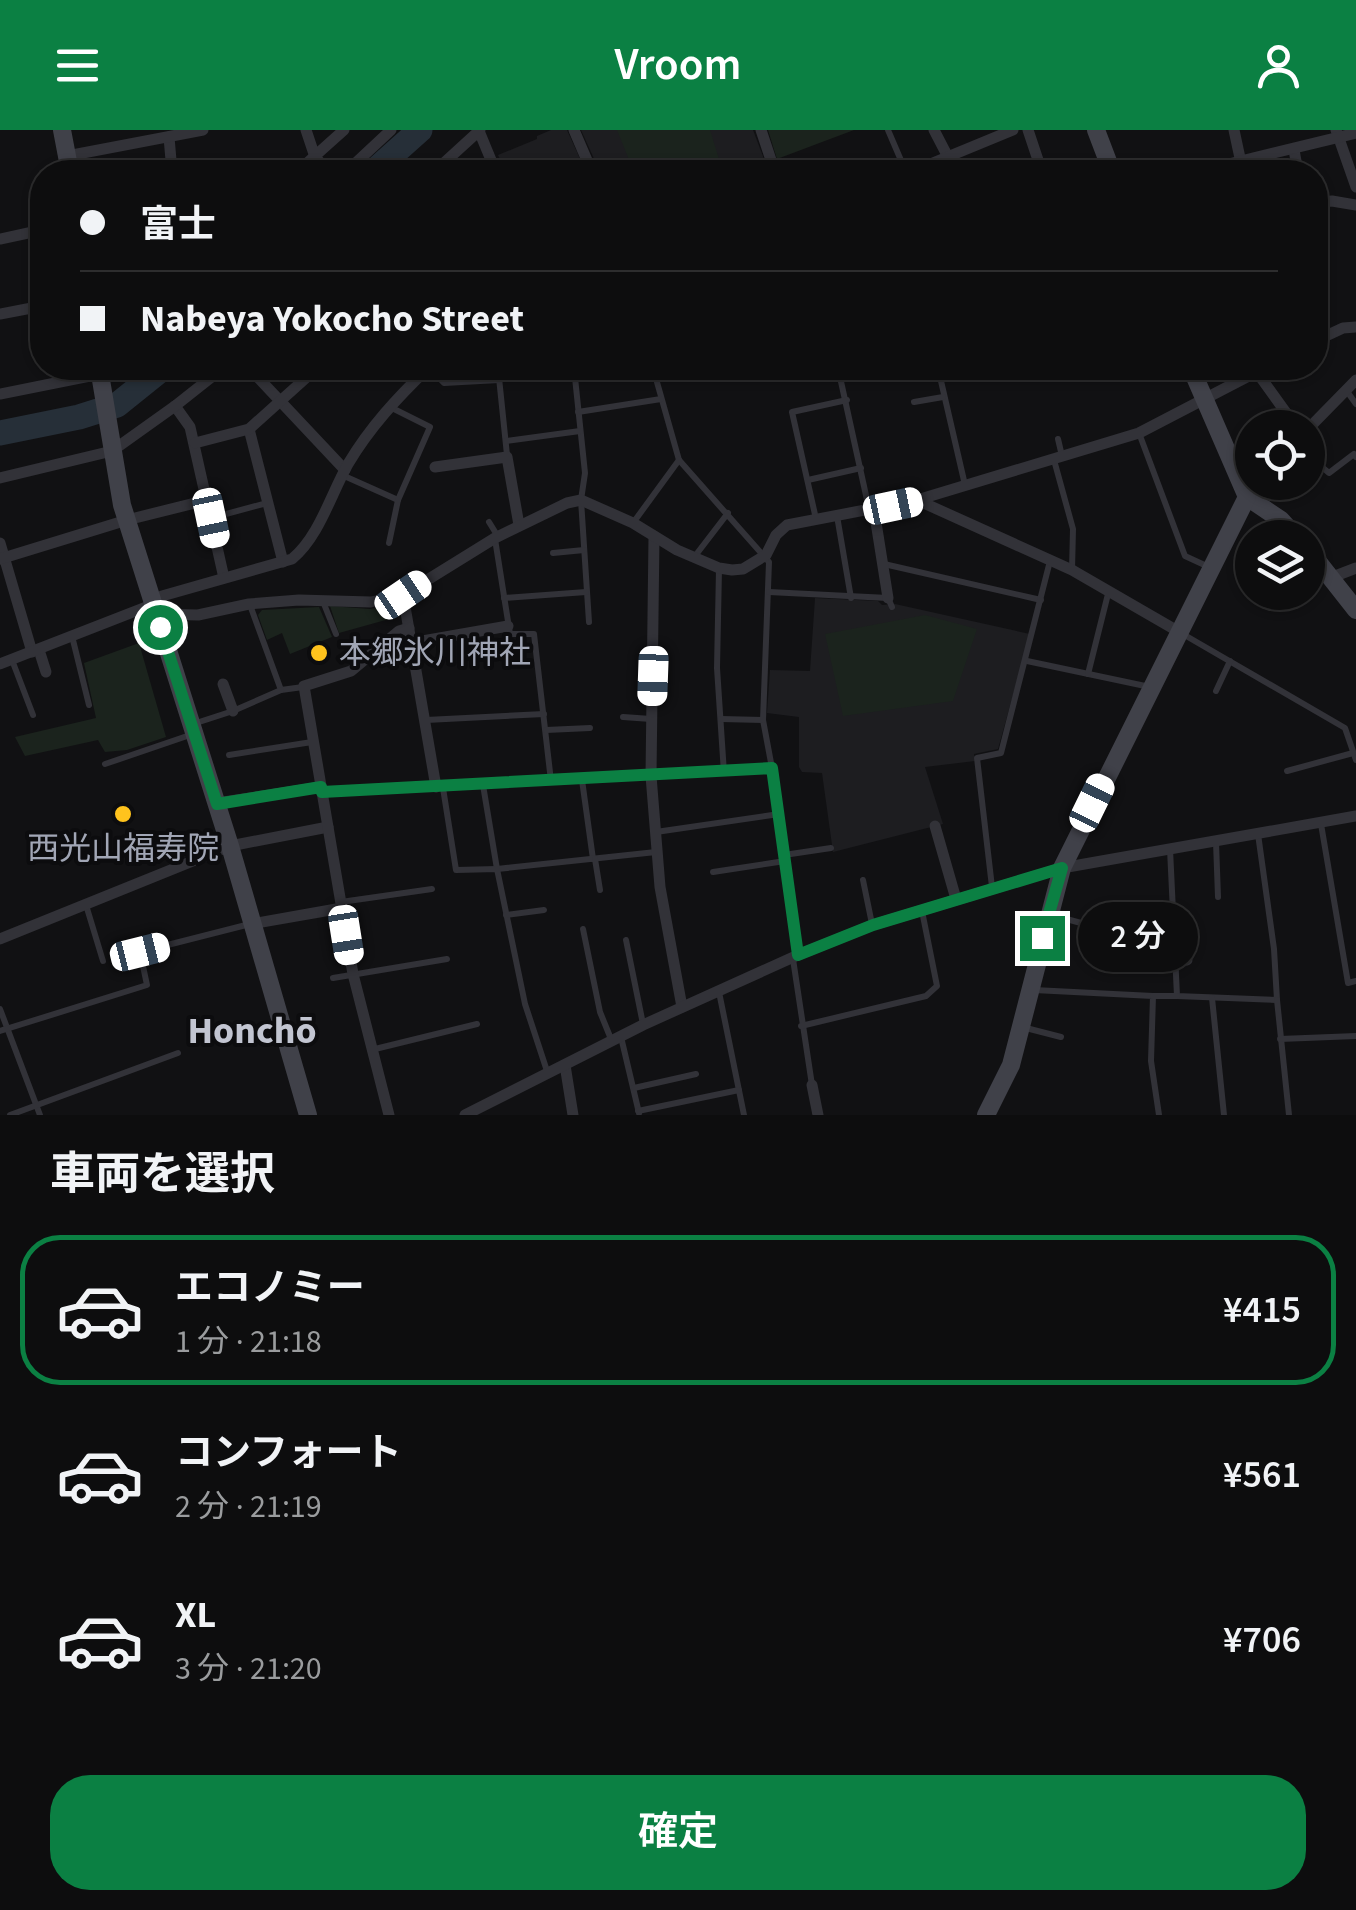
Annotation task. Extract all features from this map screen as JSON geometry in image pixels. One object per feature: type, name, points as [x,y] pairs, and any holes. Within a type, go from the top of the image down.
[{"type":"street","points":[[62,130],[67,160]]},
{"type":"street","points":[[82,160],[203,130]]},
{"type":"street","points":[[306,130],[317,160]]},
{"type":"street","points":[[311,160],[344,130]]},
{"type":"street","points":[[359,160],[391,130]]},
{"type":"street","points":[[574,130],[587,160]]},
{"type":"street","points":[[761,130],[770,160]]},
{"type":"street","points":[[934,130],[948,157]]},
{"type":"street","points":[[940,160],[1013,130]]},
{"type":"street","points":[[1028,130],[1038,160]]},
{"type":"street","points":[[1096,130],[1107,160]]},
{"type":"street","points":[[1234,130],[1240,160]]},
{"type":"street","points":[[447,160],[480,131],[491,160]]},
{"type":"street","points":[[1265,160],[1337,134],[1356,133]]},
{"type":"street","points":[[173,160],[175,134]]},
{"type":"street","points":[[1337,134],[1356,186]]},
{"type":"street","points":[[1294,150],[1296,160]]},
{"type":"street","points":[[1328,203],[1356,206]]},
{"type":"street","points":[[0,239],[30,233]]},
{"type":"street","points":[[0,314],[30,308]]},
{"type":"street","points":[[1328,335],[1356,326]]},
{"type":"street","points":[[0,394],[61,380]]},
{"type":"street","points":[[101,380],[127,520],[230,846],[308,1115]]},
{"type":"street","points":[[0,478],[112,451],[207,380]]},
{"type":"street","points":[[260,380],[343,473]]},
{"type":"street","points":[[195,443],[249,429],[304,380]]},
{"type":"street","points":[[6,662],[224,578],[292,559],[307,543],[343,473],[389,406],[416,380]]},
{"type":"street","points":[[1195,380],[1235,457]]},
{"type":"street","points":[[154,608],[198,615],[250,604],[371,602],[403,595],[496,537],[581,500],[719,568],[743,569],[766,555],[776,534],[787,525],[916,500],[1139,433],[1239,380]]},
{"type":"street","points":[[1265,380],[1285,410]]},
{"type":"street","points":[[1325,412],[1356,380]]},
{"type":"street","points":[[175,406],[190,427],[195,443],[224,578]]},
{"type":"street","points":[[249,429],[282,562]]},
{"type":"street","points":[[435,467],[507,457],[519,526]]},
{"type":"street","points":[[2,558],[207,500]]},
{"type":"street","points":[[916,500],[1072,570],[1181,632]]},
{"type":"street","points":[[986,1115],[1011,1064],[1062,868],[1248,500]]},
{"type":"street","points":[[1262,500],[1281,520]]},
{"type":"street","points":[[870,510],[875,516],[890,602]]},
{"type":"street","points":[[654,536],[651,776],[670,953],[682,1007]]},
{"type":"street","points":[[0,543],[2,558],[46,672]]},
{"type":"street","points":[[1330,578],[1356,568]]},
{"type":"street","points":[[1325,571],[1356,610]]},
{"type":"street","points":[[403,595],[439,787]]},
{"type":"street","points":[[411,643],[508,626]]},
{"type":"street","points":[[389,1115],[352,974],[314,742],[310,686],[351,671],[399,631],[409,628]]},
{"type":"street","points":[[222,684],[233,711]]},
{"type":"street","points":[[217,804],[322,790]]},
{"type":"street","points":[[466,1115],[643,1025],[873,925],[1062,868],[1356,816]]},
{"type":"street","points":[[935,826],[956,899]]},
{"type":"street","points":[[0,938],[230,846],[328,827]]},
{"type":"street","points":[[251,924],[341,905]]},
{"type":"street","points":[[564,1065],[574,1115]]},
{"type":"street","points":[[812,1085],[818,1115]]},
{"type":"lane","points":[[888,130],[902,160]]},
{"type":"lane","points":[[441,380],[499,380],[507,457]]},
{"type":"lane","points":[[575,380],[584,473],[581,500],[590,622]]},
{"type":"lane","points":[[655,380],[679,460],[766,555],[769,592],[762,720],[779,814],[812,1085]]},
{"type":"lane","points":[[841,380],[870,510]]},
{"type":"lane","points":[[940,380],[965,485]]},
{"type":"lane","points":[[1346,390],[1356,404]]},
{"type":"lane","points":[[914,402],[944,397]]},
{"type":"lane","points":[[578,412],[661,400]]},
{"type":"lane","points":[[816,520],[792,412],[847,400]]},
{"type":"lane","points":[[389,406],[430,428],[398,500],[389,543]]},
{"type":"lane","points":[[506,441],[580,430]]},
{"type":"lane","points":[[1139,433],[1185,556],[1212,568]]},
{"type":"lane","points":[[1058,439],[1058,458],[1074,529],[1072,570]]},
{"type":"lane","points":[[1325,470],[1329,474],[1354,454],[1356,457]]},
{"type":"lane","points":[[633,523],[679,460]]},
{"type":"lane","points":[[808,480],[861,468]]},
{"type":"lane","points":[[343,473],[398,500]]},
{"type":"lane","points":[[211,518],[267,503]]},
{"type":"lane","points":[[694,557],[728,513]]},
{"type":"lane","points":[[837,516],[851,598]]},
{"type":"lane","points":[[489,522],[496,537],[510,634],[534,634],[551,780]]},
{"type":"lane","points":[[553,553],[584,550]]},
{"type":"lane","points":[[992,887],[977,758],[1001,753],[1050,561]]},
{"type":"lane","points":[[884,564],[1041,600]]},
{"type":"lane","points":[[719,568],[717,668],[724,773]]},
{"type":"lane","points":[[1088,674],[1104,591],[1116,580]]},
{"type":"lane","points":[[504,598],[586,592]]},
{"type":"lane","points":[[769,592],[809,592],[822,597],[890,602]]},
{"type":"lane","points":[[322,600],[336,634]]},
{"type":"lane","points":[[1141,612],[1148,600]]},
{"type":"lane","points":[[250,604],[281,690]]},
{"type":"lane","points":[[1181,632],[1345,728],[1355,756],[1287,771]]},
{"type":"lane","points":[[72,636],[89,704]]},
{"type":"lane","points":[[1027,661],[1151,687]]},
{"type":"lane","points":[[1216,691],[1230,661]]},
{"type":"lane","points":[[6,662],[33,715]]},
{"type":"lane","points":[[105,764],[281,690],[310,686],[312,670]]},
{"type":"lane","points":[[424,720],[544,714]]},
{"type":"lane","points":[[624,717],[652,718]]},
{"type":"lane","points":[[721,719],[762,720]]},
{"type":"lane","points":[[546,730],[590,728]]},
{"type":"lane","points":[[229,755],[314,742]]},
{"type":"lane","points":[[322,790],[772,768]]},
{"type":"lane","points":[[582,780],[600,890]]},
{"type":"lane","points":[[483,785],[524,1004],[548,1072]]},
{"type":"lane","points":[[439,787],[456,870],[657,852]]},
{"type":"lane","points":[[656,832],[779,814]]},
{"type":"lane","points":[[1320,822],[1348,983],[1356,981]]},
{"type":"lane","points":[[1258,833],[1274,949],[1289,1115]]},
{"type":"lane","points":[[1216,841],[1218,897]]},
{"type":"lane","points":[[713,872],[831,848]]},
{"type":"lane","points":[[1170,849],[1181,960],[1177,996]]},
{"type":"lane","points":[[863,880],[873,925]]},
{"type":"lane","points":[[341,905],[432,889]]},
{"type":"lane","points":[[86,904],[103,961]]},
{"type":"lane","points":[[506,915],[544,910]]},
{"type":"lane","points":[[802,1026],[926,996],[937,986],[921,910]]},
{"type":"lane","points":[[1048,914],[1098,928]]},
{"type":"lane","points":[[4,1030],[147,985],[140,952],[251,924]]},
{"type":"lane","points":[[583,929],[600,1012],[616,1038],[639,1113],[738,1090]]},
{"type":"lane","points":[[626,940],[643,1025]]},
{"type":"lane","points":[[333,978],[446,959]]},
{"type":"lane","points":[[718,990],[744,1115]]},
{"type":"lane","points":[[1030,990],[1278,1000]]},
{"type":"lane","points":[[1153,996],[1151,1061],[1159,1115]]},
{"type":"lane","points":[[1212,998],[1224,1115]]},
{"type":"lane","points":[[0,1009],[4,1030],[40,1115]]},
{"type":"lane","points":[[369,1050],[477,1024]]},
{"type":"lane","points":[[1021,1027],[1061,1037]]},
{"type":"lane","points":[[1280,1039],[1356,1036]]},
{"type":"lane","points":[[10,1115],[178,1054]]},
{"type":"lane","points":[[634,1088],[696,1074]]},
{"type":"lane","points":[[492,1101],[496,1115]]},
{"type":"shaded area","points":[[551,130],[567,130],[581,160],[500,160],[498,155]]},
{"type":"shaded area","points":[[581,130],[753,130],[764,160],[595,160]]},
{"type":"shaded area","points":[[617,130],[710,130],[719,160],[629,160]]},
{"type":"shaded area","points":[[768,130],[854,130],[777,159]]},
{"type":"shaded area","points":[[815,598],[878,601],[882,605],[895,604],[1030,634],[998,749],[974,754],[975,761],[925,767],[943,824],[833,852],[822,773],[802,772],[799,767],[799,717],[767,713],[770,670],[810,671]]},
{"type":"shaded area","points":[[397,604],[400,616],[339,633],[330,606],[370,609]]},
{"type":"shaded area","points":[[319,607],[332,637],[290,654],[282,633],[267,640],[258,615],[262,610]]},
{"type":"shaded area","points":[[925,615],[977,629],[953,701],[843,716],[825,634]]},
{"type":"shaded area","points":[[139,643],[166,737],[127,750],[105,752],[98,740],[25,756],[15,737],[96,718],[84,663]]},
{"type":"waterway","points":[[386,160],[420,130]]},
{"type":"waterway","points":[[0,433],[117,405],[148,380]]},
{"type":"place","name":"本郷氷川神社","points":[[319,653]]},
{"type":"place","name":"西光山福寿院","points":[[123,814]]},
{"type":"district","name":"Honchō","points":[[252,1031]]},
{"type":"route","points":[[160,627],[217,804],[321,787],[322,792],[443,788],[772,768],[798,955],[873,925],[1062,868],[1042,938]]}]
